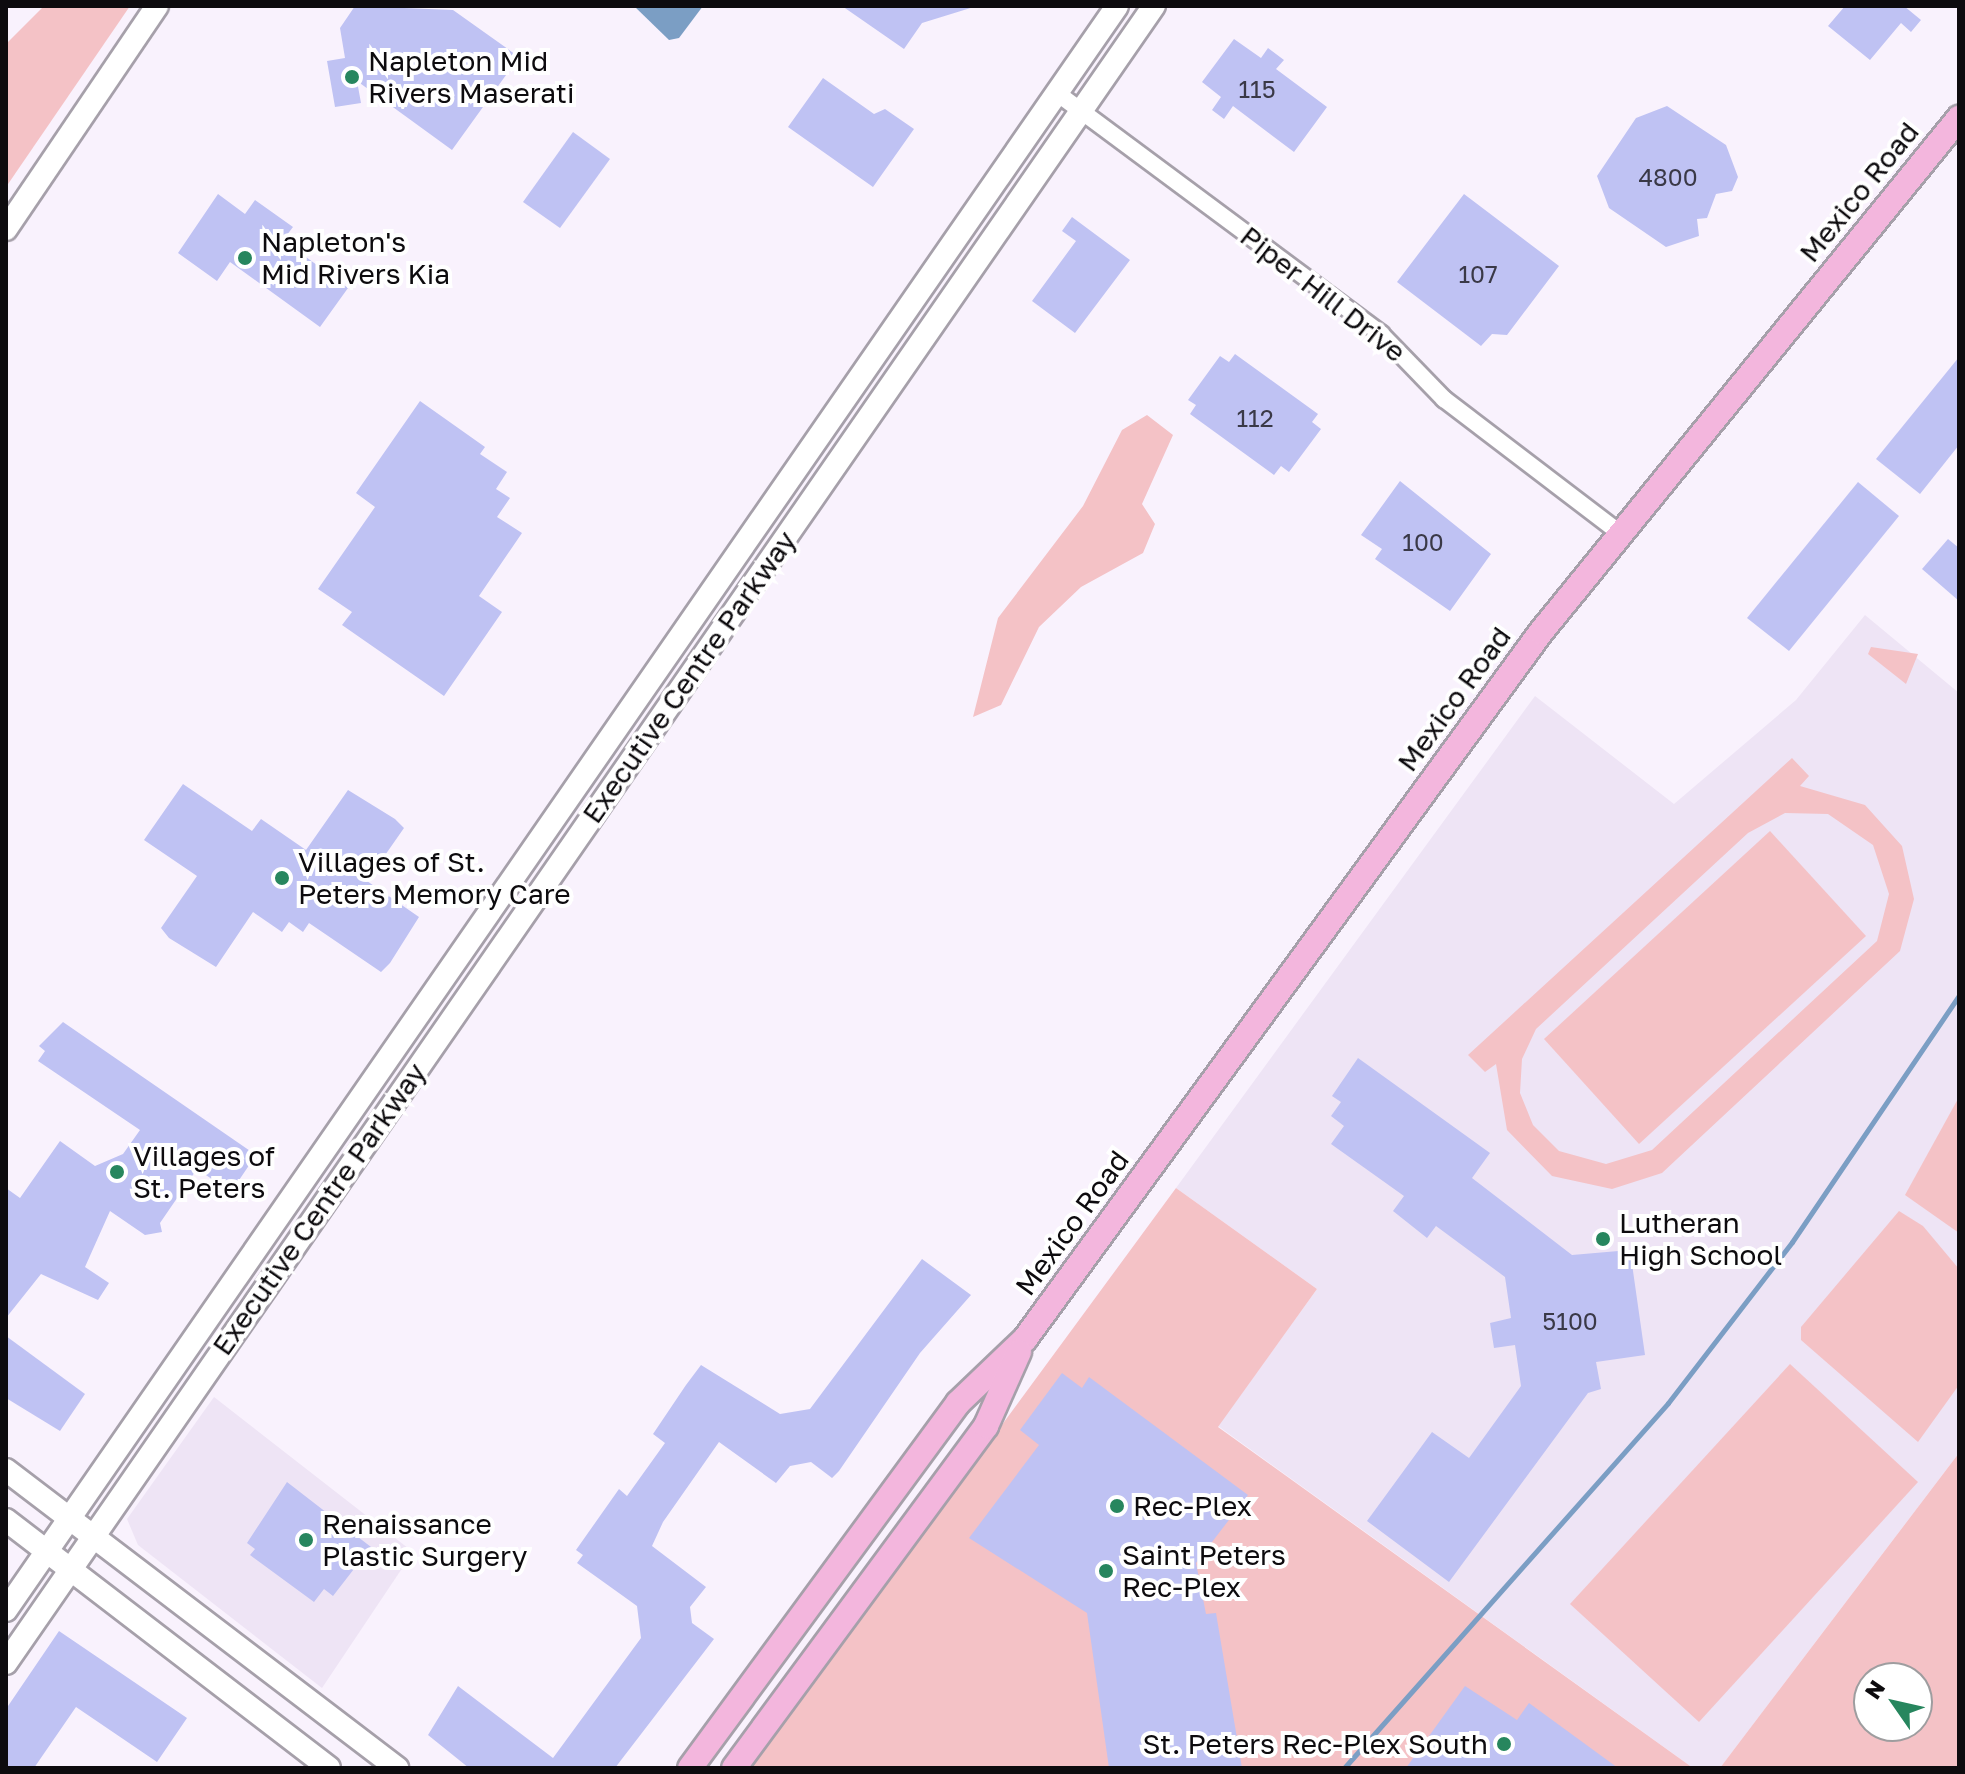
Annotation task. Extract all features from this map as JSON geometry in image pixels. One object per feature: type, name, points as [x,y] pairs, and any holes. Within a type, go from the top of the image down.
[{"type":"main road","name":"Mexico Road","points":[[690,1768],[958,1403],[1025,1339],[1475,720],[1620,533],[1959,118]]},
{"type":"main road","name":"Mexico Road","points":[[734,1768],[986,1426],[1025,1339]]},
{"type":"street","points":[[6,229],[157,6]]},
{"type":"street","name":"Executive Centre Parkway","points":[[6,1610],[1117,6]]},
{"type":"street","name":"Executive Centre Parkway","points":[[6,1663],[1154,6]]},
{"type":"street","name":"Piper Hill Drive","points":[[1057,93],[1381,334],[1444,399],[1620,533]]},
{"type":"street","points":[[6,1470],[96,1534],[397,1768]]},
{"type":"street","points":[[6,1520],[329,1768]]},
{"type":"shaded area","points":[[44,6],[130,6],[6,187],[6,44]]},
{"type":"shaded area","points":[[1147,415],[1173,435],[1142,504],[1155,524],[1143,553],[1081,587],[1039,627],[1001,705],[973,717],[998,618],[1083,506],[1122,430]]},
{"type":"shaded area","name":"Lutheran High School","points":[[1865,615],[1959,693],[1959,1453],[1720,1768],[1693,1768],[1218,1426],[1317,1289],[1176,1188],[1535,696],[1674,804],[1796,700]]},
{"type":"shaded area","points":[[1871,647],[1918,654],[1906,684],[1868,654]]},
{"type":"shaded area","points":[[1792,758],[1809,776],[1800,786],[1865,805],[1902,846],[1914,899],[1900,951],[1662,1173],[1612,1189],[1552,1176],[1507,1130],[1496,1064],[1485,1072],[1468,1055]],"holes":[[[1785,813],[1828,814],[1873,845],[1889,894],[1877,941],[1652,1150],[1606,1164],[1559,1151],[1533,1125],[1520,1093],[1522,1059],[1536,1029],[1748,833]]]},
{"type":"shaded area","points":[[1770,831],[1866,936],[1639,1144],[1544,1039]]},
{"type":"shaded area","points":[[1959,1097],[1959,1233],[1905,1195]]},
{"type":"shaded area","points":[[1176,1188],[1317,1289],[1218,1427],[1693,1768],[750,1768]]},
{"type":"shaded area","points":[[1899,1211],[1923,1226],[1959,1269],[1959,1385],[1918,1442],[1801,1340],[1801,1327]]},
{"type":"shaded area","points":[[1790,1364],[1918,1482],[1699,1722],[1570,1604]]},
{"type":"shaded area","points":[[214,1397],[413,1552],[322,1688],[138,1545],[127,1519]]},
{"type":"shaded area","points":[[1959,1453],[1959,1768],[1720,1768]]},
{"type":"water","points":[[634,6],[703,6],[679,38],[669,40]]},
{"type":"building","points":[[355,6],[453,10],[519,57],[452,150],[357,81],[361,103],[335,107],[327,61],[345,58],[340,28]]},
{"type":"building","points":[[842,6],[977,6],[922,23],[904,49]]},
{"type":"building","points":[[1845,6],[1904,6],[1921,20],[1911,32],[1901,23],[1870,60],[1828,26]]},
{"type":"building","points":[[1234,39],[1261,58],[1268,48],[1284,60],[1276,69],[1327,107],[1294,152],[1233,106],[1224,119],[1212,110],[1221,97],[1202,82]]},
{"type":"building","points":[[823,78],[874,114],[885,109],[914,129],[873,187],[788,127]]},
{"type":"building","points":[[1667,106],[1726,145],[1738,177],[1732,191],[1716,194],[1707,218],[1697,219],[1699,236],[1666,247],[1609,208],[1597,176],[1636,118]]},
{"type":"building","points":[[573,132],[610,159],[560,228],[523,202]]},
{"type":"building","name":"Napleton's Mid Rivers Kia","points":[[218,194],[245,214],[255,200],[293,227],[283,240],[348,288],[320,327],[230,262],[217,281],[178,253]]},
{"type":"building","points":[[1464,194],[1559,266],[1507,335],[1492,334],[1481,346],[1397,282]]},
{"type":"building","points":[[1072,217],[1130,260],[1075,333],[1032,301],[1076,241],[1062,231]]},
{"type":"building","points":[[1235,354],[1318,414],[1312,422],[1321,429],[1289,472],[1281,466],[1274,475],[1190,414],[1196,405],[1188,400],[1220,356],[1229,362]]},
{"type":"building","points":[[1959,357],[1959,445],[1920,494],[1876,459]]},
{"type":"building","points":[[420,401],[485,447],[480,454],[507,472],[496,489],[510,498],[497,517],[522,533],[479,596],[502,612],[444,696],[342,625],[352,612],[318,589],[375,507],[356,493]]},
{"type":"building","points":[[1400,481],[1491,554],[1450,611],[1375,559],[1382,549],[1361,535]]},
{"type":"building","points":[[1858,482],[1899,516],[1789,651],[1747,618]]},
{"type":"building","points":[[1948,539],[1959,548],[1959,601],[1922,569]]},
{"type":"building","name":"Villages of St. Peters Memory Care","points":[[183,784],[252,831],[261,819],[306,850],[348,790],[395,819],[404,828],[367,881],[419,917],[390,963],[381,972],[309,923],[303,932],[289,922],[282,932],[253,912],[216,967],[169,938],[161,928],[197,876],[144,840]]},
{"type":"building","name":"Villages of St. Peters","points":[[63,1022],[256,1155],[231,1192],[197,1169],[160,1223],[162,1232],[145,1235],[110,1211],[85,1267],[109,1283],[98,1300],[41,1274],[6,1318],[6,1188],[20,1198],[60,1141],[95,1166],[123,1154],[140,1130],[38,1061],[45,1051],[39,1046]]},
{"type":"building","points":[[1358,1058],[1490,1153],[1472,1178],[1572,1255],[1630,1250],[1645,1355],[1596,1362],[1601,1389],[1588,1393],[1449,1582],[1367,1521],[1432,1432],[1469,1458],[1521,1386],[1515,1345],[1494,1348],[1490,1323],[1511,1318],[1505,1277],[1436,1226],[1427,1238],[1393,1211],[1404,1196],[1331,1144],[1344,1126],[1331,1116],[1341,1102],[1332,1096]]},
{"type":"building","points":[[922,1259],[971,1295],[920,1353],[839,1471],[832,1478],[811,1462],[790,1466],[776,1483],[719,1442],[663,1522],[652,1546],[706,1587],[690,1607],[692,1623],[714,1639],[615,1768],[469,1768],[428,1735],[458,1686],[553,1758],[641,1638],[637,1606],[577,1563],[583,1555],[576,1550],[619,1489],[627,1496],[665,1443],[653,1434],[686,1385],[701,1365],[780,1414],[810,1409]]},
{"type":"building","points":[[6,1336],[85,1394],[60,1431],[6,1398]]},
{"type":"building","name":"Saint Peters Rec-Plex","points":[[1062,1373],[1082,1388],[1089,1377],[1248,1495],[1196,1563],[1206,1614],[1216,1613],[1242,1768],[1109,1768],[1087,1613],[969,1538],[1039,1445],[1020,1430]]},
{"type":"building","name":"Renaissance Plastic Surgery","points":[[287,1482],[371,1547],[333,1596],[324,1589],[314,1602],[250,1555],[255,1549],[247,1543]]},
{"type":"building","points":[[59,1631],[187,1718],[157,1762],[76,1707],[34,1768],[6,1768],[6,1709]]},
{"type":"building","name":"St. Peters Rec-Plex South","points":[[1465,1686],[1517,1720],[1529,1703],[1618,1768],[1406,1768]]},
{"type":"waterway","points":[[1344,1768],[1668,1403],[1792,1242],[1959,995]]},
{"type":"place","name":"Napleton Mid Rivers Maserati","points":[[352,77]]},
{"type":"place","name":"Napleton's Mid Rivers Kia","points":[[245,258]]},
{"type":"place","name":"Villages of St. Peters Memory Care","points":[[282,878]]},
{"type":"place","name":"Villages of St. Peters","points":[[117,1172]]},
{"type":"place","name":"Lutheran High School","points":[[1603,1239]]},
{"type":"place","name":"Rec-Plex","points":[[1117,1506]]},
{"type":"place","name":"Renaissance Plastic Surgery","points":[[306,1540]]},
{"type":"place","name":"Saint Peters Rec-Plex","points":[[1106,1571]]},
{"type":"place","name":"St. Peters Rec-Plex South","points":[[1504,1744]]}]
